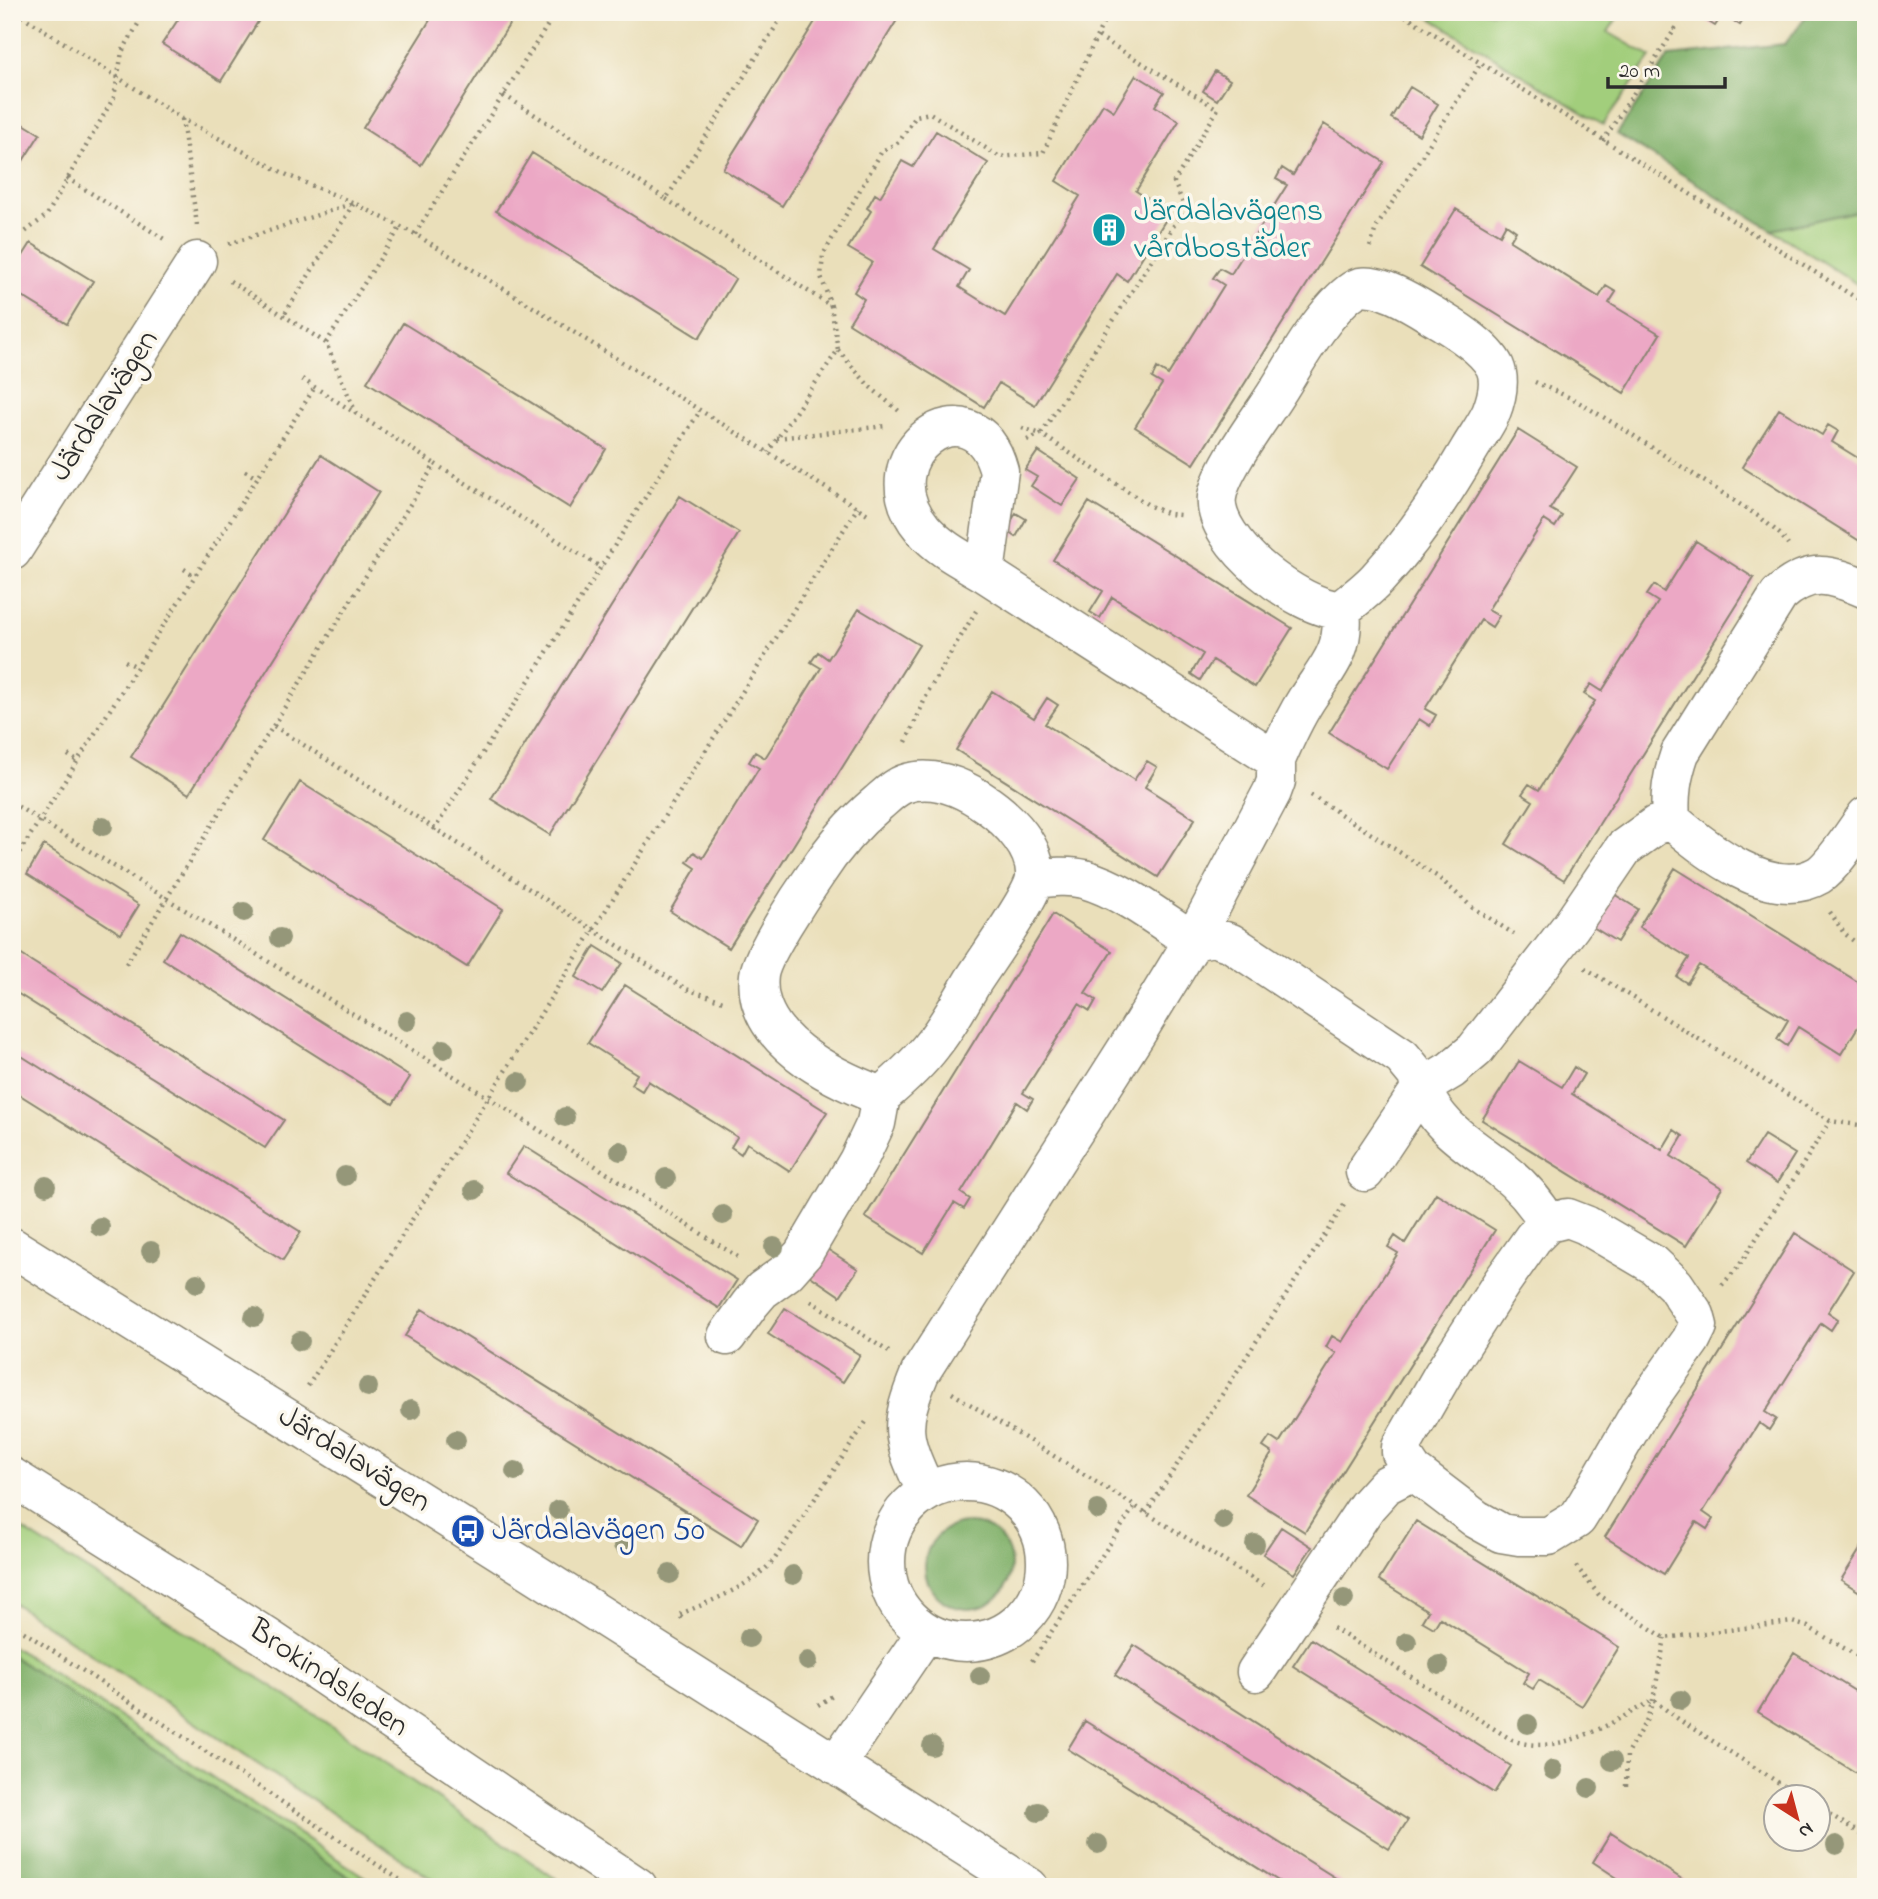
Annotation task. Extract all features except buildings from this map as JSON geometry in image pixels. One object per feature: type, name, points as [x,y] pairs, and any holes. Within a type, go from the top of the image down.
[{"type":"street","name":"Järdalavägen","points":[[12,551],[207,244]]},
{"type":"street","points":[[1368,286],[1390,293],[1462,334],[1495,367],[1496,375],[1496,397],[1490,413],[1460,466],[1416,533],[1375,581],[1341,610],[1330,610],[1313,603],[1263,572],[1248,560],[1219,516],[1216,500],[1220,485],[1312,336],[1343,299],[1356,289],[1368,286]]},
{"type":"street","points":[[990,577],[999,471],[995,455],[975,432],[959,427],[942,429],[927,436],[913,450],[906,467],[905,486],[909,505],[921,527],[938,544],[1276,760]]},
{"type":"street","points":[[1866,589],[1834,576],[1815,576],[1803,578],[1779,595],[1680,752],[1669,797],[1671,820],[1700,845],[1734,866],[1759,877],[1789,883],[1803,882],[1820,874],[1866,816]]},
{"type":"street","points":[[926,1491],[905,1439],[907,1413],[920,1373],[1193,941],[1272,792],[1276,781],[1276,760],[1293,724],[1338,651],[1343,626],[1341,610]]},
{"type":"street","points":[[727,1336],[762,1290],[787,1272],[803,1254],[858,1161],[876,1123],[881,1096],[913,1068],[934,1044],[957,1011],[1035,879],[1033,862],[1024,841],[997,811],[980,799],[941,782],[921,781],[902,785],[857,820],[834,845],[807,887],[759,973],[759,994],[765,1012],[776,1030],[819,1068],[845,1083],[881,1096]]},
{"type":"street","points":[[1365,1172],[1421,1088],[1451,1070],[1475,1049],[1570,926],[1624,848],[1656,825],[1671,820]]},
{"type":"street","points":[[1035,879],[1063,876],[1082,878],[1103,886],[1193,941],[1213,937],[1231,943],[1402,1057],[1416,1073],[1428,1104],[1440,1121],[1454,1135],[1503,1170],[1524,1190],[1548,1223]]},
{"type":"street","points":[[1568,1218],[1577,1221],[1654,1265],[1675,1284],[1691,1309],[1698,1326],[1690,1340],[1640,1412],[1577,1519],[1549,1536],[1502,1533],[1476,1520],[1413,1471],[1401,1453],[1401,1447],[1443,1374],[1502,1282],[1533,1238],[1548,1223],[1568,1218]]},
{"type":"street","name":"Järdalavägen","points":[[12,1247],[480,1538],[1029,1887]]},
{"type":"street","points":[[1256,1672],[1367,1507],[1386,1485],[1413,1471]]},
{"type":"street","name":"Brokindsleden","points":[[12,1478],[265,1636],[638,1887]]},
{"type":"street","points":[[968,1481],[990,1485],[1009,1494],[1026,1508],[1038,1526],[1045,1546],[1047,1569],[1042,1591],[1031,1610],[1015,1626],[996,1637],[973,1643],[948,1641],[926,1632],[911,1621],[898,1606],[889,1586],[885,1564],[888,1543],[896,1522],[909,1505],[926,1491],[968,1481]]},
{"type":"street","points":[[836,1765],[926,1632]]},
{"type":"path","points":[[12,231],[25,232],[47,215],[114,97],[122,52],[145,12]]},
{"type":"path","points":[[415,234],[556,12]]},
{"type":"path","points":[[666,199],[785,12]]},
{"type":"path","points":[[768,452],[838,349],[831,306],[821,276],[822,255],[882,151],[899,142],[916,116],[930,113],[1000,157],[1043,153],[1108,12]]},
{"type":"path","points":[[1399,12],[1866,304]]},
{"type":"path","points":[[1603,141],[1675,29],[1669,26]]},
{"type":"path","points":[[995,455],[1041,434],[1185,208],[1174,182],[1218,108],[1096,35]]},
{"type":"path","points":[[1368,286],[1369,250],[1376,228],[1480,63]]},
{"type":"path","points":[[504,95],[831,306]]},
{"type":"path","points":[[181,118],[207,244],[354,203],[284,315]]},
{"type":"path","points":[[326,344],[401,226]]},
{"type":"path","points":[[1496,375],[1538,383],[1575,400],[1750,511],[1781,535],[1794,552],[1803,578]]},
{"type":"path","points":[[302,379],[602,568]]},
{"type":"path","points":[[12,864],[315,387]]},
{"type":"path","points":[[434,830],[700,411]]},
{"type":"path","points":[[778,438],[912,423],[927,436]]},
{"type":"path","points":[[1041,434],[1150,506],[1169,514],[1219,516]]},
{"type":"path","points":[[126,964],[435,464]]},
{"type":"path","points":[[245,471],[257,478]]},
{"type":"path","points":[[288,1420],[858,507]]},
{"type":"path","points":[[184,569],[195,576]]},
{"type":"path","points":[[902,785],[904,750],[914,721],[990,577]]},
{"type":"path","points":[[125,661],[136,667]]},
{"type":"path","points":[[274,726],[686,989],[725,1001],[761,1000]]},
{"type":"path","points":[[68,755],[77,761]]},
{"type":"path","points":[[1813,877],[1827,908],[1844,933],[1866,951]]},
{"type":"path","points":[[1691,1309],[1719,1289],[1739,1266],[1830,1121]]},
{"type":"path","points":[[1146,1513],[1365,1172]]},
{"type":"path","points":[[687,1622],[678,1615],[744,1586],[774,1560],[867,1420]]},
{"type":"path","points":[[1032,1661],[1135,1506]]},
{"type":"path","points":[[1561,1529],[1572,1560],[1584,1580],[1599,1595],[1665,1638],[1793,1622],[1808,1627],[1866,1661]]},
{"type":"path","points":[[12,1624],[411,1887]]},
{"type":"path","points":[[1626,1786],[1627,1754],[1647,1719],[1665,1638]]},
{"type":"path","points":[[810,1704],[820,1706],[840,1691]]},
{"type":"path","points":[[1832,1816],[1866,1837]]},
{"type":"green space","points":[[1421,12],[1621,12],[1608,32],[1651,57],[1603,125]]},
{"type":"green space","points":[[1809,12],[1866,12],[1866,209],[1772,230],[1617,134],[1669,56],[1785,44]]},
{"type":"green space","points":[[1866,209],[1866,290],[1772,230]]},
{"type":"green space","points":[[12,1523],[275,1688],[568,1887],[444,1887],[12,1602]]},
{"type":"green space","points":[[968,1523],[992,1530],[1004,1542],[1011,1566],[1004,1590],[992,1602],[968,1609],[944,1602],[932,1590],[925,1566],[932,1542],[944,1530]]},
{"type":"green space","points":[[12,1646],[380,1887],[364,1887],[12,1656]]},
{"type":"green space","points":[[12,1656],[364,1887],[12,1887]]},
{"type":"place","name":"Järdalavägens vårdbostäder","points":[[1109,230]]},
{"type":"place","name":"Järdalavägen 50","points":[[468,1531]]}]
